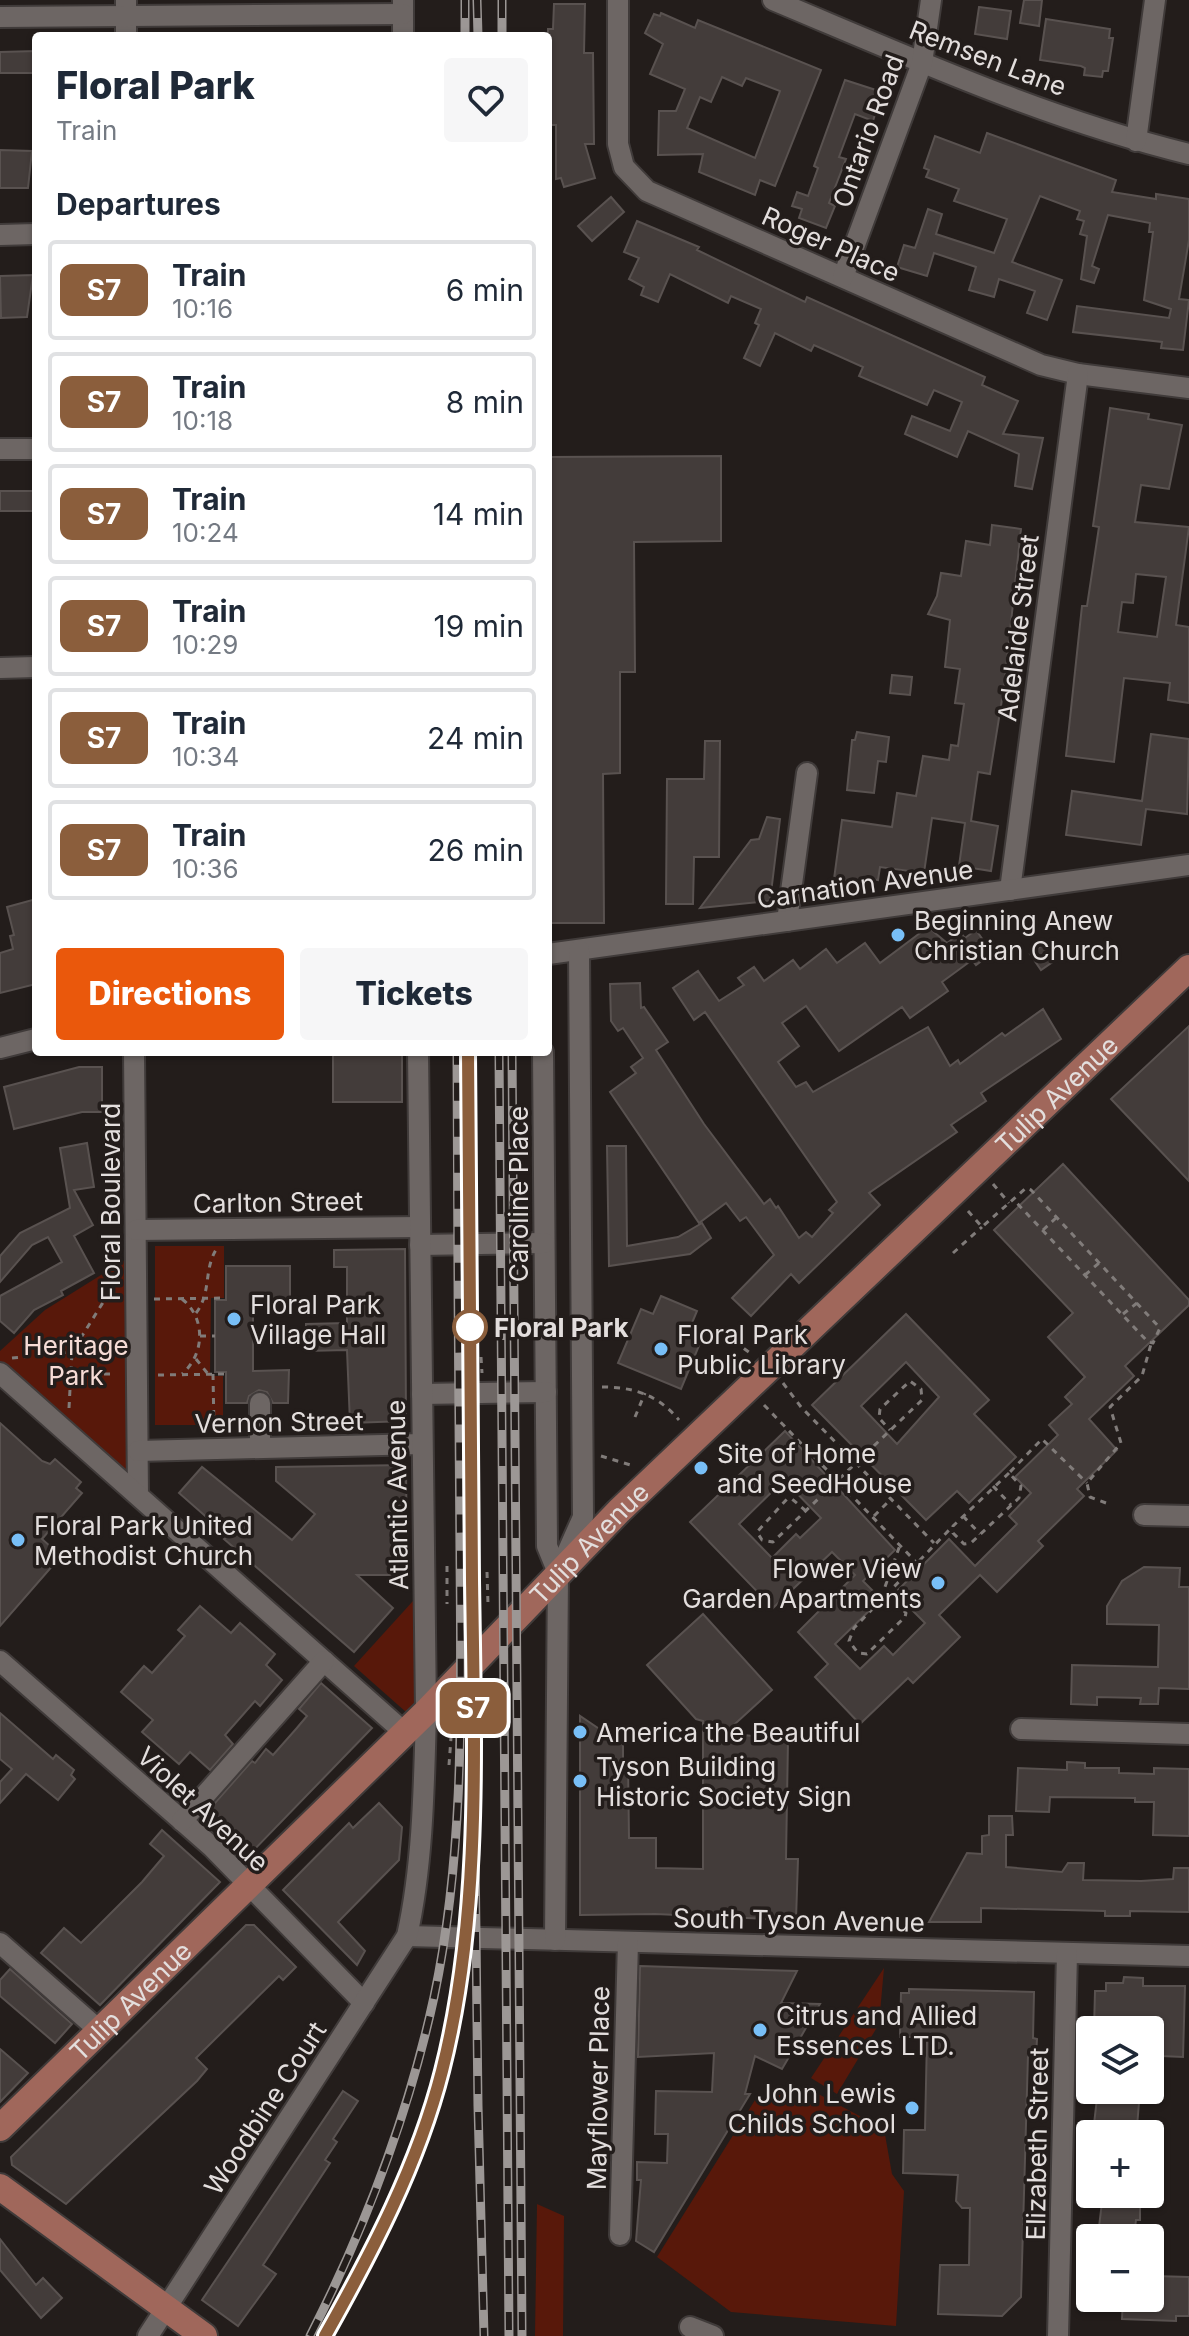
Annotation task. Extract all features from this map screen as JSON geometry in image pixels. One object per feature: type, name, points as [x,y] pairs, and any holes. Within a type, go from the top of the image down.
[{"type":"main road","name":"Tulip Avenue","points":[[0,2128],[405,1733],[558,1573],[694,1438],[1189,968]]},
{"type":"main road","points":[[0,2187],[204,2336]]},
{"type":"street","name":"Roger Place","points":[[618,0],[618,144],[624,167],[636,183],[1041,365],[1078,374],[1189,388]]},
{"type":"street","name":"Remsen Lane","points":[[773,0],[922,63],[1136,141],[1189,154]]},
{"type":"street","name":"Ontario Road","points":[[843,277],[922,63],[931,0]]},
{"type":"street","points":[[1136,141],[1155,0]]},
{"type":"street","points":[[0,17],[126,17],[403,7],[403,32]]},
{"type":"street","points":[[0,235],[32,234]]},
{"type":"street","name":"Adelaide Street","points":[[1010,890],[1078,374]]},
{"type":"street","points":[[0,449],[32,449]]},
{"type":"street","points":[[0,668],[32,667]]},
{"type":"street","points":[[787,921],[807,773]]},
{"type":"street","name":"Carnation Avenue","points":[[552,953],[1189,865]]},
{"type":"street","points":[[555,1940],[558,1573],[583,1517],[579,950]]},
{"type":"street","points":[[0,1048],[32,1040]]},
{"type":"street","name":"Floral Boulevard","points":[[134,1056],[138,1495]]},
{"type":"street","name":"Atlantic Avenue","points":[[407,1936],[425,1776],[426,1712],[418,1056]]},
{"type":"street","name":"Caroline Place","points":[[543,1056],[547,1546],[558,1573]]},
{"type":"street","name":"Carlton Street","points":[[136,1230],[420,1236],[544,1243]]},
{"type":"street","points":[[4,1366],[67,1433],[405,1733]]},
{"type":"street","points":[[422,1394],[546,1392]]},
{"type":"street","points":[[260,1403],[260,1448]]},
{"type":"street","name":"Vernon Street","points":[[138,1451],[422,1444]]},
{"type":"street","points":[[1144,1515],[1189,1516]]},
{"type":"street","name":"Violet Avenue","points":[[0,1661],[182,1821],[364,2003]]},
{"type":"street","points":[[182,1821],[324,1661]]},
{"type":"street","points":[[1021,1729],[1189,1734]]},
{"type":"street","name":"South Tyson Avenue","points":[[407,1936],[1189,1956]]},
{"type":"street","name":"Woodbine Court","points":[[148,2336],[407,1936]]},
{"type":"street","name":"Mayflower Place","points":[[620,2235],[628,1942]]},
{"type":"street","points":[[0,1943],[101,2032]]},
{"type":"street","name":"Elizabeth Street","points":[[1058,2336],[1067,1953]]},
{"type":"street","points":[[690,2327],[713,2336]]},
{"type":"path","points":[[953,1253],[1028,1188],[1160,1328],[1151,1344],[1142,1376],[1110,1407],[1122,1440],[1119,1449],[1087,1483]]},
{"type":"path","points":[[997,1189],[1043,1230],[1151,1344]]},
{"type":"path","points":[[965,1209],[982,1227]]},
{"type":"path","points":[[1043,1230],[1057,1217]]},
{"type":"path","points":[[196,1313],[207,1298],[208,1263],[222,1242]]},
{"type":"path","points":[[67,1433],[72,1352],[115,1283],[136,1260]]},
{"type":"path","points":[[1085,1275],[1099,1263]]},
{"type":"path","points":[[136,1299],[226,1298]]},
{"type":"path","points":[[182,1299],[196,1313],[200,1336],[196,1359],[182,1374]]},
{"type":"path","points":[[1123,1314],[1137,1303]]},
{"type":"path","points":[[715,1327],[753,1356]]},
{"type":"path","points":[[200,1336],[215,1336]]},
{"type":"path","points":[[4,1366],[72,1352]]},
{"type":"path","points":[[481,1357],[483,1380]]},
{"type":"path","points":[[196,1359],[210,1374],[214,1430]]},
{"type":"path","points":[[92,1374],[113,1374]]},
{"type":"path","points":[[137,1376],[226,1374]]},
{"type":"path","points":[[806,1511],[792,1499],[787,1499],[757,1532],[762,1540],[773,1542],[838,1481],[922,1400],[921,1389],[910,1381],[880,1409],[879,1418],[890,1430]]},
{"type":"path","points":[[783,1383],[935,1544]]},
{"type":"path","points":[[582,1386],[617,1387],[645,1393],[663,1404],[694,1438]]},
{"type":"path","points":[[635,1417],[645,1393]]},
{"type":"path","points":[[763,1404],[917,1563]]},
{"type":"path","points":[[887,1594],[906,1613],[905,1617],[863,1655],[851,1646],[850,1636],[881,1600],[935,1544],[1045,1438],[1087,1483],[1090,1497],[1106,1503]]},
{"type":"path","points":[[601,1456],[625,1460],[637,1468]]},
{"type":"path","points":[[953,1526],[953,1533],[964,1544],[971,1543],[1011,1505],[1021,1490],[1009,1473]]},
{"type":"path","points":[[993,1486],[1011,1505]]},
{"type":"path","points":[[873,1517],[891,1499]]},
{"type":"path","points":[[963,1516],[980,1534]]},
{"type":"path","points":[[881,1600],[900,1545]]},
{"type":"path","points":[[447,1566],[447,1604]]},
{"type":"path","points":[[487,1572],[488,1604]]},
{"type":"path","points":[[486,1688],[486,1721]]},
{"type":"path","points":[[449,1765],[452,1724]]},
{"type":"green space","points":[[155,1246],[224,1246],[224,1298],[211,1298],[210,1376],[223,1376],[223,1425],[155,1425]]},
{"type":"green space","name":"Heritage Park","points":[[133,1255],[135,1488],[0,1370],[0,1351],[45,1310]]},
{"type":"green space","points":[[413,1601],[421,1695],[406,1712],[354,1666]]},
{"type":"green space","points":[[884,1968],[879,2024],[837,2094],[811,2078]]},
{"type":"green space","points":[[809,2089],[884,2129],[892,2174],[904,2191],[896,2326],[731,2312],[657,2257],[755,2100]]},
{"type":"green space","points":[[537,2204],[564,2216],[563,2336],[535,2336]]},
{"type":"building","points":[[1024,0],[1042,0],[1039,26],[1020,23]]},
{"type":"building","points":[[554,4],[585,4],[584,53],[593,53],[594,144],[585,144],[595,178],[564,187],[561,178],[556,179],[556,125],[552,125],[552,32],[548,29],[553,29]]},
{"type":"building","points":[[979,7],[1011,11],[1007,39],[975,34]]},
{"type":"building","points":[[661,13],[695,28],[698,20],[821,70],[775,186],[760,180],[755,195],[699,172],[703,154],[658,155],[659,111],[676,111],[685,89],[650,74],[663,44],[645,33],[654,14],[660,16]],"holes":[[[722,77],[742,86],[746,78],[780,91],[755,158],[687,128],[700,97],[711,102]]]},
{"type":"building","points":[[1046,19],[1110,29],[1109,38],[1113,38],[1108,71],[1103,71],[1102,77],[1084,75],[1085,68],[1081,66],[1040,60]]},
{"type":"building","points":[[32,51],[32,73],[0,73],[0,52]]},
{"type":"building","points":[[845,80],[882,92],[873,121],[855,114],[839,157],[846,159],[829,203],[835,206],[826,228],[799,218],[802,209],[792,206],[797,192],[808,196],[818,168],[814,166]]},
{"type":"building","points":[[987,133],[1116,180],[1112,192],[1156,199],[1156,194],[1189,199],[1189,240],[1179,299],[1189,300],[1183,350],[1161,348],[1162,342],[1073,332],[1077,306],[1169,318],[1171,309],[1144,300],[1153,232],[1149,232],[1150,223],[1108,215],[1092,266],[1099,269],[1094,283],[1081,279],[1087,236],[1080,234],[1084,221],[1077,219],[1080,211],[1040,196],[1012,262],[1062,280],[1047,320],[1027,313],[1035,291],[999,279],[994,297],[969,290],[976,267],[934,253],[927,276],[897,267],[904,245],[915,248],[928,209],[942,214],[936,234],[994,253],[1007,219],[954,201],[959,189],[926,177],[929,170],[924,168],[935,136],[980,153]]},
{"type":"building","points":[[0,150],[32,151],[28,188],[0,188]]},
{"type":"building","points":[[611,197],[624,212],[592,241],[578,226]]},
{"type":"building","points":[[637,221],[699,247],[697,250],[805,302],[807,297],[985,377],[982,385],[1018,401],[1003,434],[1043,438],[1032,489],[1015,486],[1019,454],[968,431],[957,457],[905,434],[912,416],[950,431],[962,402],[934,390],[927,405],[859,376],[863,367],[814,345],[811,351],[775,333],[760,366],[744,358],[759,325],[755,323],[761,309],[731,296],[728,303],[670,274],[658,302],[641,295],[644,287],[629,279],[639,258],[624,252]]},
{"type":"building","points":[[32,275],[27,317],[1,318],[0,276]]},
{"type":"building","points":[[1110,408],[1149,414],[1148,419],[1182,425],[1169,489],[1141,485],[1135,522],[1189,527],[1176,625],[1189,627],[1189,703],[1168,700],[1170,683],[1124,678],[1114,762],[1066,756],[1082,606],[1087,606],[1099,527],[1093,526]],"holes":[[[1136,574],[1166,577],[1157,637],[1118,632],[1122,602],[1133,603]]]},
{"type":"building","points":[[721,456],[721,541],[634,542],[635,672],[620,672],[620,773],[603,774],[604,923],[552,923],[552,457]]},
{"type":"building","points":[[0,491],[32,491],[32,511],[0,511]]},
{"type":"building","points":[[992,525],[1021,529],[1004,687],[990,774],[978,772],[971,821],[998,826],[991,871],[959,866],[965,823],[932,818],[924,873],[880,867],[878,880],[864,878],[863,883],[834,879],[842,820],[892,827],[897,793],[916,796],[923,756],[949,760],[951,745],[958,746],[964,704],[955,703],[960,669],[945,667],[950,620],[928,614],[937,596],[941,573],[961,576],[966,541],[990,545]]},
{"type":"building","points":[[892,675],[912,677],[910,695],[890,693]]},
{"type":"building","points":[[857,732],[889,737],[886,762],[878,761],[874,793],[847,790],[852,740],[855,740]]},
{"type":"building","points":[[1151,734],[1189,739],[1187,814],[1146,809],[1141,845],[1066,835],[1072,791],[1142,801]]},
{"type":"building","points":[[705,741],[720,741],[719,857],[694,857],[693,904],[666,904],[667,779],[704,779]]},
{"type":"building","points":[[767,817],[780,819],[770,901],[700,908],[751,840],[759,839]]},
{"type":"building","points":[[32,900],[32,985],[0,993],[0,953],[13,949],[10,936],[14,935],[7,907]]},
{"type":"building","points":[[928,927],[947,943],[961,933],[965,938],[976,930],[992,953],[976,965],[972,960],[942,982],[948,991],[910,1018],[902,1007],[839,1051],[806,1006],[782,1023],[799,1046],[778,1062],[796,1087],[806,1082],[813,1092],[928,1027],[950,1066],[958,1060],[960,1064],[1002,1033],[1005,1036],[1043,1009],[1061,1039],[981,1093],[986,1101],[951,1125],[957,1132],[869,1193],[880,1205],[799,1283],[791,1274],[751,1316],[732,1298],[774,1255],[746,1217],[740,1221],[726,1203],[699,1223],[610,1092],[636,1073],[631,1067],[643,1058],[623,1028],[618,1031],[611,1021],[610,984],[640,983],[641,1008],[644,1007],[668,1042],[656,1050],[704,1124],[764,1204],[770,1199],[776,1208],[778,1206],[799,1238],[806,1232],[812,1237],[833,1213],[829,1210],[837,1202],[705,1012],[694,1020],[673,988],[698,971],[719,1001],[744,985],[738,978],[754,967],[764,981],[793,960],[800,969],[826,949],[837,963],[865,943],[880,963]]},
{"type":"building","points":[[1045,943],[1057,959],[1041,970],[1030,954]]},
{"type":"building","points":[[1189,1026],[1189,1181],[1111,1099]]},
{"type":"building","points":[[333,1056],[402,1056],[402,1102],[333,1102]]},
{"type":"building","points":[[79,1067],[102,1067],[102,1112],[82,1112],[14,1129],[4,1087]]},
{"type":"building","points":[[87,1143],[94,1187],[74,1190],[93,1225],[74,1236],[94,1273],[61,1291],[63,1295],[34,1310],[14,1333],[0,1321],[0,1296],[62,1262],[48,1237],[32,1245],[0,1282],[0,1256],[20,1233],[70,1208],[60,1148]]},
{"type":"building","points":[[607,1146],[626,1146],[627,1246],[678,1237],[702,1223],[711,1238],[690,1254],[609,1266]]},
{"type":"building","points":[[1063,1164],[1189,1300],[1189,1305],[1125,1366],[1134,1376],[1089,1419],[1117,1450],[1077,1489],[1084,1496],[1038,1541],[1043,1546],[997,1592],[980,1575],[939,1615],[960,1637],[913,1683],[908,1678],[860,1724],[815,1677],[828,1664],[798,1632],[855,1575],[832,1552],[773,1608],[690,1522],[785,1431],[895,1550],[863,1581],[878,1596],[867,1607],[870,1610],[835,1644],[860,1669],[884,1646],[893,1655],[925,1623],[895,1593],[949,1539],[975,1566],[1017,1524],[1009,1516],[1031,1493],[1015,1477],[1058,1435],[1049,1425],[1072,1404],[1065,1397],[1085,1377],[1048,1337],[1073,1313],[994,1230]],"holes":[[[784,1480],[821,1518],[800,1538],[796,1534],[772,1558],[739,1524]]]},
{"type":"building","points":[[405,1249],[406,1421],[350,1423],[347,1350],[306,1351],[306,1324],[347,1323],[347,1267],[334,1267],[334,1250]]},
{"type":"building","name":"Floral Park Village Hall","points":[[226,1266],[290,1266],[290,1302],[253,1302],[253,1371],[289,1370],[288,1403],[273,1403],[267,1392],[259,1390],[249,1396],[247,1403],[226,1403],[226,1372],[215,1372],[215,1300],[226,1300]]},
{"type":"building","name":"Floral Park Public Library","points":[[661,1296],[697,1311],[689,1330],[703,1336],[681,1389],[618,1363],[641,1309],[653,1314]]},
{"type":"building","points":[[906,1314],[989,1400],[974,1414],[1016,1457],[969,1503],[957,1491],[926,1520],[812,1405]],"holes":[[[906,1362],[939,1397],[897,1444],[861,1406]]]},
{"type":"building","points":[[0,1423],[42,1461],[50,1464],[55,1459],[81,1482],[76,1488],[82,1493],[42,1539],[61,1556],[0,1626]]},
{"type":"building","points":[[406,1465],[407,1575],[357,1575],[393,1608],[354,1652],[224,1539],[228,1536],[179,1493],[202,1467],[292,1540],[315,1514],[276,1481],[276,1467]]},
{"type":"building","points":[[1144,1567],[1180,1568],[1179,1587],[1189,1587],[1189,1689],[1159,1688],[1158,1704],[1140,1704],[1141,1698],[1097,1697],[1097,1705],[1071,1704],[1072,1665],[1158,1667],[1159,1625],[1107,1624],[1107,1606],[1122,1581]]},
{"type":"building","points":[[200,1606],[231,1633],[240,1623],[275,1654],[266,1665],[282,1680],[260,1706],[255,1701],[225,1735],[233,1744],[210,1770],[190,1752],[179,1764],[142,1732],[153,1720],[121,1692],[144,1666],[152,1673],[185,1636],[178,1630]]},
{"type":"building","points":[[703,1614],[772,1690],[725,1733],[788,1740],[786,1859],[798,1859],[796,1920],[655,1914],[580,1915],[580,1716],[623,1745],[623,1761],[628,1761],[629,1838],[656,1838],[656,1868],[703,1869],[703,1721],[696,1719],[647,1665]]},
{"type":"building","points":[[321,1683],[372,1728],[252,1852],[207,1812],[252,1761],[255,1763],[266,1749],[273,1755],[296,1729],[307,1716],[299,1709]]},
{"type":"building","points":[[0,1713],[53,1759],[56,1755],[74,1770],[71,1775],[75,1779],[58,1800],[26,1774],[0,1803],[0,1782],[12,1769],[0,1759]]},
{"type":"building","points":[[1067,1762],[1085,1763],[1085,1768],[1119,1768],[1119,1773],[1154,1774],[1154,1768],[1189,1769],[1189,1836],[1153,1835],[1154,1802],[1135,1802],[1135,1798],[1050,1797],[1049,1812],[1016,1811],[1018,1768],[1067,1770]]},
{"type":"building","points":[[379,1803],[402,1827],[399,1860],[338,1922],[365,1951],[357,1965],[283,1890],[349,1823],[353,1828]]},
{"type":"building","points":[[989,1816],[1012,1816],[1013,1835],[1006,1835],[1006,1867],[1062,1872],[1068,1863],[1084,1863],[1083,1880],[1141,1881],[1173,1879],[1174,1868],[1189,1868],[1189,1912],[1130,1911],[1130,1916],[1105,1916],[1105,1911],[981,1908],[981,1922],[929,1922],[967,1853],[982,1854],[982,1836],[989,1835]]},
{"type":"building","points":[[162,1830],[220,1882],[100,2005],[41,1953],[64,1928],[81,1943],[142,1882],[164,1856],[150,1844]]},
{"type":"building","points":[[246,1925],[254,1925],[296,1967],[283,1980],[279,1976],[196,2058],[207,2069],[197,2081],[66,2204],[12,2165],[11,2157]]},
{"type":"building","points":[[640,1966],[797,1971],[781,2003],[820,2004],[782,2069],[755,2056],[745,2094],[750,2094],[654,2252],[636,2241],[641,2180],[637,2180],[637,2162],[667,2163],[668,2134],[655,2134],[656,2091],[712,2092],[714,2053],[638,2057]]},
{"type":"building","points":[[10,1969],[72,2024],[55,2043],[0,1996],[0,1980]]},
{"type":"building","points":[[1124,1977],[1143,1978],[1143,1986],[1185,1986],[1183,2057],[1164,2056],[1164,2016],[1094,2016],[1095,1991],[1106,1991],[1106,1983],[1123,1983]]},
{"type":"building","points":[[909,1989],[1034,1992],[1033,2038],[1037,2039],[1036,2056],[1028,2055],[1021,2297],[1002,2316],[938,2314],[940,2265],[969,2265],[970,2208],[962,2208],[956,2201],[958,2175],[903,2173],[904,2130],[925,2130],[927,2037],[900,2037],[901,1993],[909,1993]]},
{"type":"building","points":[[0,2049],[28,2073],[0,2102]]},
{"type":"building","points":[[343,2091],[358,2101],[333,2139],[337,2142],[325,2160],[330,2163],[263,2265],[276,2274],[238,2326],[202,2300]]},
{"type":"building","points":[[1096,2104],[1139,2104],[1138,2120],[1094,2120]]},
{"type":"building","points":[[1101,2208],[1140,2208],[1140,2220],[1136,2220],[1136,2224],[1099,2224]]},
{"type":"building","points":[[0,2239],[36,2285],[43,2278],[62,2298],[41,2318],[0,2270]]},
{"type":"building","points":[[1164,2276],[1189,2277],[1189,2316],[1176,2316],[1176,2321],[1122,2319],[1122,2312],[1164,2312]]},
{"type":"railway","points":[[465,0],[465,32]]},
{"type":"railway","points":[[477,0],[478,32]]},
{"type":"railway","points":[[502,0],[502,32]]},
{"type":"railway","points":[[310,2336],[367,2213],[398,2129],[434,1997],[451,1886],[460,1720],[457,1056]]},
{"type":"railway","points":[[499,1056],[509,2336]]},
{"type":"railway","points":[[512,1056],[522,2336]]},
{"type":"railway","points":[[471,1456],[472,1600]]},
{"type":"railway","points":[[473,1680],[484,2336]]},
{"type":"railway","points":[[325,2336],[377,2237],[419,2135],[449,2030],[465,1919]]},
{"type":"train","name":"S7","points":[[325,2336],[383,2228],[416,2152],[441,2074],[461,1967],[474,1735],[468,1056]]},
{"type":"place","name":"Beginning Anew Christian Church","points":[[898,935]]},
{"type":"place","name":"Floral Park Village Hall","points":[[234,1319]]},
{"type":"place","name":"Floral Park","points":[[470,1327]]},
{"type":"place","name":"Floral Park Public Library","points":[[661,1349]]},
{"type":"place","name":"Site of Home and SeedHouse","points":[[701,1468]]},
{"type":"place","name":"Floral Park United Methodist Church","points":[[18,1540]]},
{"type":"place","name":"Flower View Garden Apartments","points":[[938,1583]]},
{"type":"place","name":"America the Beautiful","points":[[580,1732]]},
{"type":"place","name":"Tyson Building Historic Society Sign","points":[[580,1781]]},
{"type":"place","name":"Citrus and Allied Essences LTD.","points":[[760,2030]]},
{"type":"place","name":"John Lewis Childs School","points":[[912,2108]]}]
